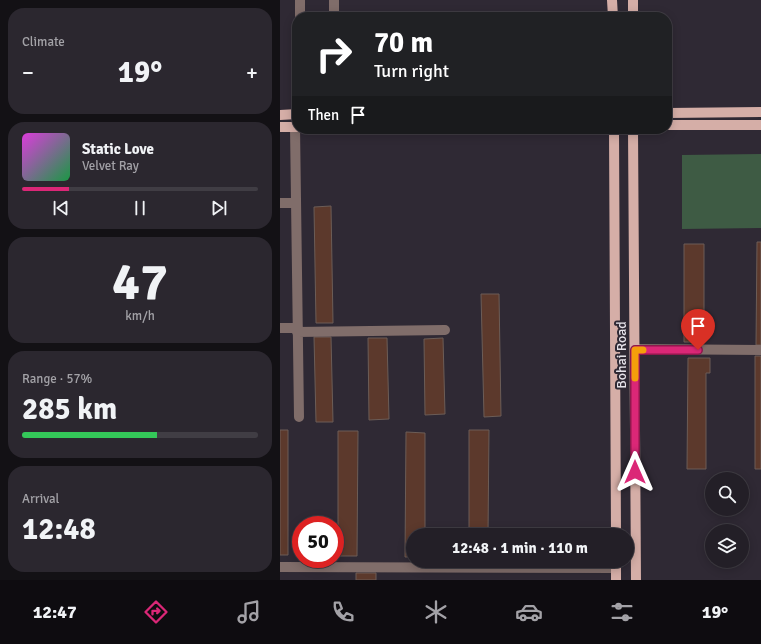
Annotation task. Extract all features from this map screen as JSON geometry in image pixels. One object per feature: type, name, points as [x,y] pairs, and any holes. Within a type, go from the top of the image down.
[{"type":"main road","points":[[612,0],[613,12]]},
{"type":"main road","points":[[632,0],[633,12]]},
{"type":"main road","points":[[672,113],[761,112]]},
{"type":"main road","points":[[280,114],[292,114]]},
{"type":"main road","points":[[672,125],[761,125]]},
{"type":"main road","points":[[280,127],[292,127]]},
{"type":"main road","name":"Bohai Road","points":[[614,134],[616,528]]},
{"type":"main road","name":"Bohai Road","points":[[633,134],[636,580]]},
{"type":"main road","points":[[616,568],[616,580]]},
{"type":"lane","points":[[300,0],[300,12]]},
{"type":"lane","points":[[334,0],[334,12]]},
{"type":"lane","points":[[296,134],[299,417]]},
{"type":"lane","points":[[280,203],[296,203]]},
{"type":"lane","points":[[280,328],[297,330],[445,330]]},
{"type":"lane","points":[[635,350],[761,350]]},
{"type":"lane","points":[[280,567],[406,566]]},
{"type":"green space","points":[[761,154],[761,228],[682,229],[682,155]]},
{"type":"building","points":[[331,206],[333,323],[316,323],[314,207]]},
{"type":"building","points":[[757,242],[761,242],[761,345],[756,345]]},
{"type":"building","points":[[684,244],[704,244],[704,342],[684,342]]},
{"type":"building","points":[[481,294],[499,294],[501,416],[484,417]]},
{"type":"building","points":[[314,337],[331,337],[333,422],[316,422]]},
{"type":"building","points":[[368,338],[387,338],[389,419],[369,420]]},
{"type":"building","points":[[443,338],[445,414],[425,415],[424,339]]},
{"type":"building","points":[[755,356],[761,356],[761,469],[755,469]]},
{"type":"building","points":[[688,358],[710,358],[710,373],[706,373],[706,469],[687,469]]},
{"type":"building","points":[[280,430],[288,430],[288,555],[280,555]]},
{"type":"building","points":[[469,430],[489,430],[488,528],[469,528]]},
{"type":"building","points":[[338,431],[358,431],[357,556],[344,556],[344,516],[338,516]]},
{"type":"building","points":[[406,432],[425,433],[425,528],[406,528],[405,557]]},
{"type":"building","points":[[356,573],[376,573],[376,580],[356,580]]},
{"type":"slow traffic","points":[[635,378],[635,350],[643,350]]},
{"type":"route","points":[[635,472],[635,350],[698,350]]}]
